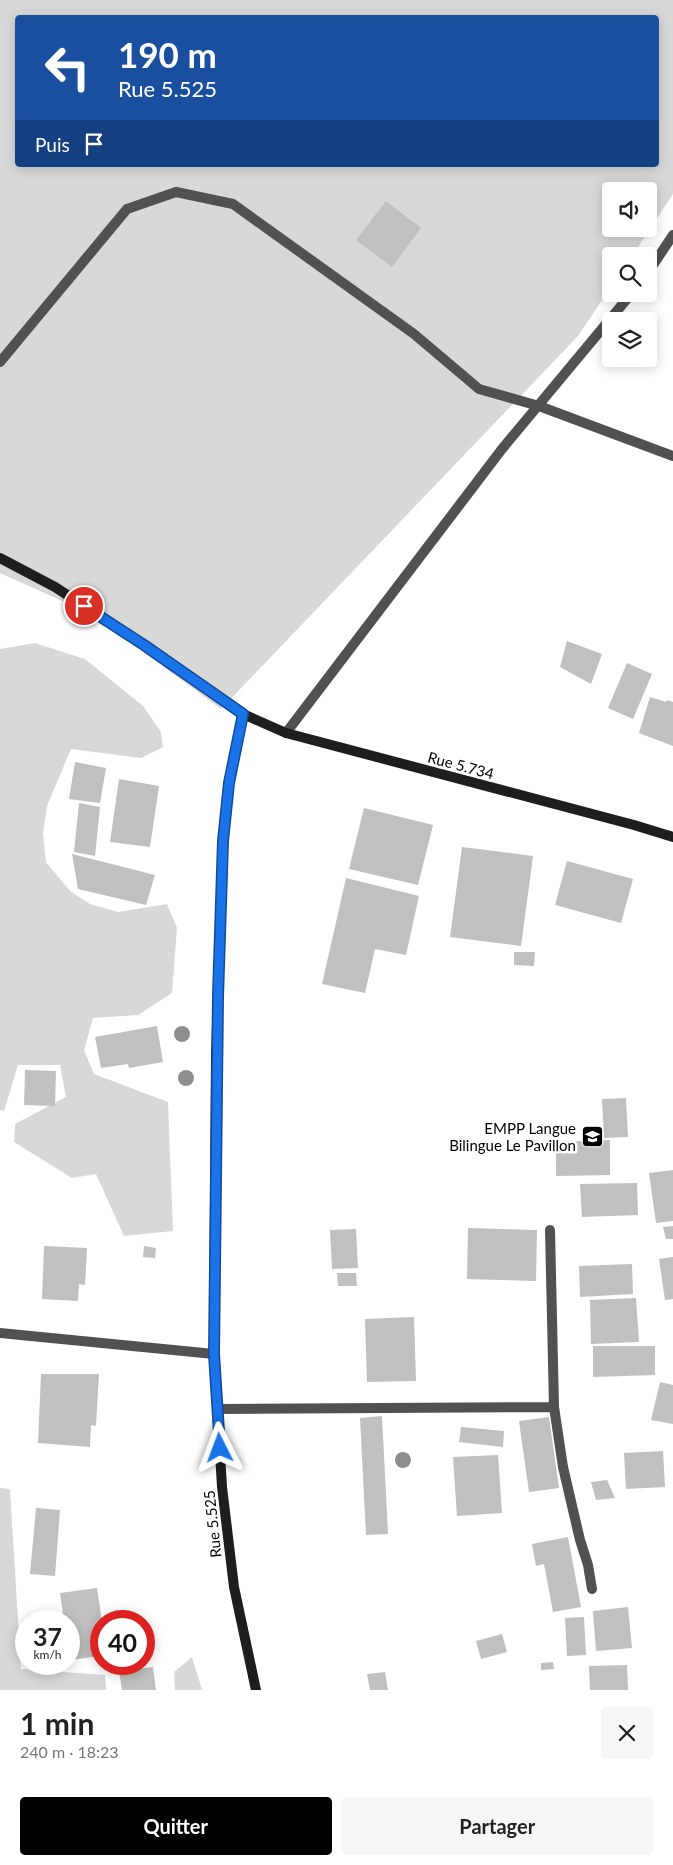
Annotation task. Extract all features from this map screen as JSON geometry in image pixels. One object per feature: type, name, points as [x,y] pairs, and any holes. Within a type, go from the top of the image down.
[{"type":"street","points":[[0,362],[127,209],[176,192],[233,204],[414,334],[479,390],[538,406],[673,456]]},
{"type":"street","points":[[657,259],[673,234]]},
{"type":"street","points":[[286,734],[502,449],[624,302]]},
{"type":"street","points":[[0,558],[55,586],[243,714]]},
{"type":"street","name":"Rue 5.734","points":[[243,714],[286,734],[634,825],[673,837]]},
{"type":"street","name":"Rue 5.525","points":[[243,714],[229,783],[223,841],[216,1055],[214,1354],[222,1486],[234,1586],[256,1690]]},
{"type":"street","points":[[550,1230],[554,1407],[563,1467],[580,1540],[588,1565],[592,1589]]},
{"type":"street","points":[[0,1333],[214,1354]]},
{"type":"street","points":[[218,1409],[554,1407]]},
{"type":"shaded area","points":[[0,0],[673,0],[673,194],[657,218],[657,182],[602,182],[602,237],[645,237],[638,247],[602,247],[602,300],[578,336],[221,709],[93,615],[0,573]]},
{"type":"shaded area","points":[[35,643],[85,659],[143,706],[161,732],[163,747],[141,758],[71,749],[47,806],[43,833],[46,862],[70,891],[90,904],[118,912],[167,904],[177,928],[172,993],[138,1015],[93,1018],[84,1050],[94,1074],[168,1102],[173,1231],[124,1236],[96,1174],[72,1178],[14,1142],[15,1124],[66,1097],[60,1065],[18,1065],[4,1111],[0,1110],[0,649]]},
{"type":"shaded area","points":[[0,1488],[10,1489],[17,1610],[15,1610],[15,1675],[80,1675],[80,1673],[105,1675],[106,1690],[0,1690]]},
{"type":"shaded area","points":[[192,1657],[202,1690],[175,1690],[174,1672]]},
{"type":"building","points":[[386,201],[421,228],[392,267],[356,240]]},
{"type":"building","points":[[567,641],[602,654],[591,684],[560,667]]},
{"type":"building","points":[[627,663],[652,674],[633,719],[608,708]]},
{"type":"building","points":[[650,697],[673,702],[673,746],[639,733]]},
{"type":"building","points":[[75,762],[106,768],[100,803],[69,799]]},
{"type":"building","points":[[119,779],[159,786],[150,847],[110,842]]},
{"type":"building","points":[[79,803],[100,807],[95,856],[74,852]]},
{"type":"building","points":[[364,808],[433,825],[418,885],[349,869]]},
{"type":"building","points":[[462,847],[533,856],[521,946],[450,937]]},
{"type":"building","points":[[72,854],[155,875],[146,905],[78,889]]},
{"type":"building","points":[[567,861],[633,879],[621,923],[555,905]]},
{"type":"building","points":[[346,878],[419,896],[406,955],[375,949],[365,993],[322,984]]},
{"type":"building","points":[[514,952],[535,952],[534,966],[514,965]]},
{"type":"building","points":[[157,1026],[163,1062],[129,1068],[128,1064],[101,1068],[95,1037]]},
{"type":"building","points":[[25,1070],[56,1071],[55,1106],[24,1105]]},
{"type":"building","points":[[626,1098],[628,1137],[604,1138],[602,1099]]},
{"type":"building","points":[[610,1140],[610,1175],[556,1176],[556,1142]]},
{"type":"building","points":[[673,1170],[673,1221],[656,1223],[649,1173]]},
{"type":"building","points":[[637,1183],[638,1215],[582,1217],[580,1184]]},
{"type":"building","points":[[673,1226],[673,1239],[666,1239],[663,1227]]},
{"type":"building","points":[[468,1228],[537,1230],[536,1281],[467,1279]]},
{"type":"building","points":[[356,1229],[358,1268],[332,1269],[330,1230]]},
{"type":"building","points":[[44,1246],[87,1248],[85,1285],[79,1284],[78,1301],[42,1299]]},
{"type":"building","points":[[144,1246],[156,1248],[155,1258],[143,1257]]},
{"type":"building","points":[[673,1257],[673,1299],[665,1300],[659,1259]]},
{"type":"building","points":[[632,1264],[633,1294],[580,1297],[579,1266]]},
{"type":"building","points":[[337,1273],[356,1273],[357,1286],[338,1286]]},
{"type":"building","points":[[636,1298],[639,1342],[591,1344],[590,1300]]},
{"type":"building","points":[[414,1317],[416,1381],[367,1382],[365,1319]]},
{"type":"building","points":[[593,1346],[655,1346],[655,1375],[593,1377]]},
{"type":"building","points":[[41,1374],[99,1374],[96,1426],[91,1425],[90,1447],[38,1443]]},
{"type":"building","points":[[660,1382],[673,1385],[673,1424],[651,1420]]},
{"type":"building","points":[[382,1416],[388,1534],[366,1535],[360,1418]]},
{"type":"building","points":[[549,1417],[559,1488],[529,1492],[519,1421]]},
{"type":"building","points":[[461,1427],[504,1431],[503,1447],[459,1442]]},
{"type":"building","points":[[663,1451],[665,1487],[626,1489],[624,1453]]},
{"type":"building","points":[[498,1455],[502,1513],[457,1516],[453,1457]]},
{"type":"building","points":[[607,1480],[615,1498],[596,1500],[591,1482]]},
{"type":"building","points":[[36,1508],[60,1510],[55,1576],[30,1574]]},
{"type":"building","points":[[568,1537],[581,1607],[553,1612],[544,1564],[536,1566],[532,1544]]},
{"type":"building","points":[[97,1588],[100,1610],[90,1610],[90,1657],[80,1659],[80,1610],[62,1610],[60,1593]]},
{"type":"building","points":[[628,1607],[632,1648],[596,1651],[593,1611]]},
{"type":"building","points":[[584,1617],[586,1655],[567,1656],[565,1618]]},
{"type":"building","points":[[502,1634],[507,1652],[481,1659],[476,1641]]},
{"type":"building","points":[[553,1662],[554,1669],[541,1670],[541,1663]]},
{"type":"building","points":[[627,1665],[628,1690],[590,1690],[589,1666]]},
{"type":"building","points":[[385,1672],[388,1690],[370,1690],[367,1674]]},
{"type":"building","points":[[120,1675],[154,1675],[156,1690],[122,1690]]},
{"type":"place","name":"EMPP Langue Bilingue Le Pavillon","points":[[592,1137]]},
{"type":"route","points":[[84,606],[243,714],[229,783],[223,841],[216,1055],[214,1354],[220,1448]]}]
